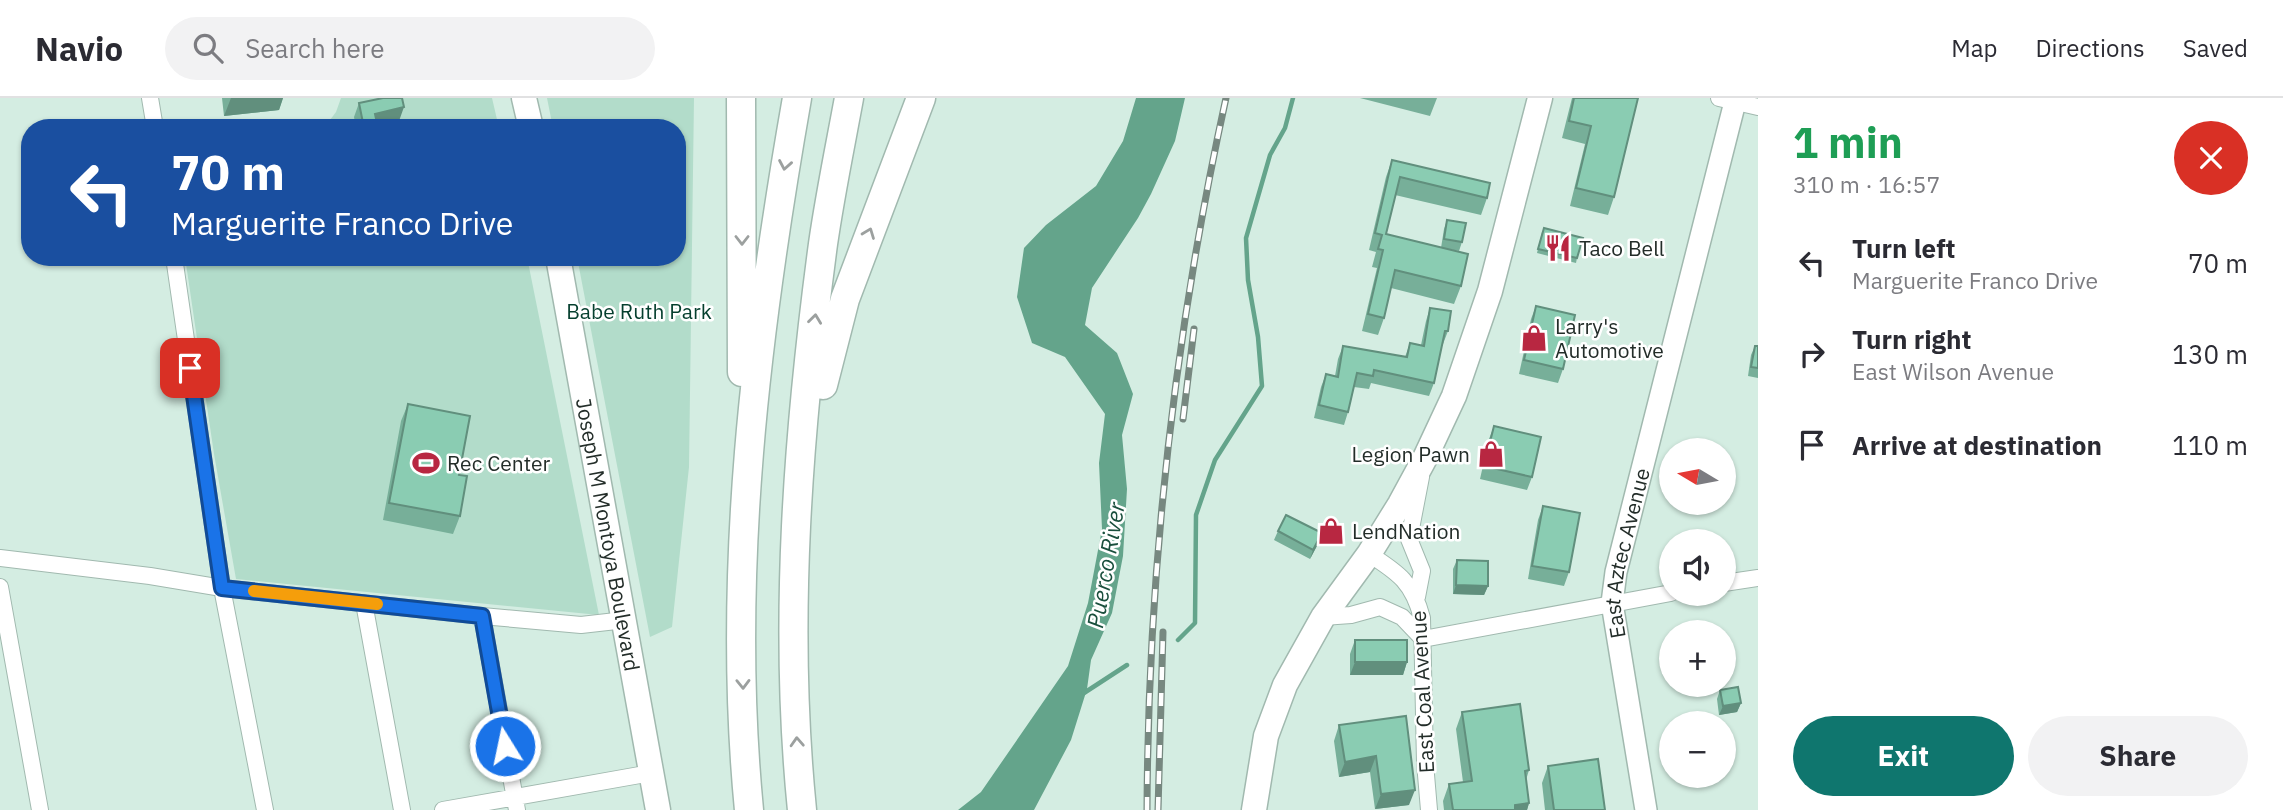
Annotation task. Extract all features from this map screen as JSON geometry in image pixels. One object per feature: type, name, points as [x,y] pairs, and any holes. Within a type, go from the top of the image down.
[{"type":"highway","points":[[741,98],[742,638],[749,810]]},
{"type":"highway","points":[[742,638],[745,508],[761,332],[774,231],[797,98]]},
{"type":"highway","points":[[802,810],[796,703],[795,610],[802,432],[824,243],[849,98]]},
{"type":"highway","points":[[795,610],[824,374],[845,299],[921,98]]},
{"type":"main road","points":[[524,98],[529,119]]},
{"type":"main road","points":[[1254,810],[1266,736],[1285,685],[1323,617],[1369,554],[1425,458],[1454,396],[1482,318],[1540,98]]},
{"type":"main road","name":"East Aztec Avenue","points":[[1646,810],[1612,603],[1616,572],[1730,99]]},
{"type":"main road","name":"Joseph M Montoya Boulevard","points":[[560,266],[658,810]]},
{"type":"street","points":[[150,98],[154,119]]},
{"type":"street","points":[[1730,99],[1758,107]]},
{"type":"street","points":[[175,266],[222,588],[265,810]]},
{"type":"street","points":[[1417,597],[1422,571],[1409,539],[1425,458]]},
{"type":"street","name":"East Coal Avenue","points":[[1369,554],[1391,569],[1417,597],[1422,618],[1429,810]]},
{"type":"street","points":[[0,558],[137,574],[222,588],[482,616],[581,625],[625,620]]},
{"type":"street","points":[[1736,581],[1758,578]]},
{"type":"street","points":[[0,587],[40,810]]},
{"type":"street","points":[[1323,617],[1350,615],[1380,607],[1402,617],[1423,639],[1659,595]]},
{"type":"street","points":[[364,603],[402,810]]},
{"type":"street","points":[[482,616],[516,804]]},
{"type":"street","points":[[443,810],[516,804],[651,773]]},
{"type":"green space","points":[[341,98],[492,98],[497,119],[331,119]]},
{"type":"green space","name":"Babe Ruth Park","points":[[547,98],[694,98],[689,467],[672,627],[650,637],[579,266],[686,266],[686,119],[551,119]]},
{"type":"green space","points":[[186,266],[529,266],[599,615],[236,579],[214,454]]},
{"type":"water","name":"Puerco River","points":[[1136,98],[1185,98],[1175,141],[1151,194],[1092,288],[1085,325],[1117,353],[1133,394],[1122,435],[1127,489],[1123,556],[1112,613],[1091,660],[1087,689],[1071,740],[1034,810],[958,810],[981,792],[1068,666],[1088,603],[1102,529],[1099,463],[1105,414],[1065,357],[1032,343],[1017,297],[1024,248],[1046,225],[1096,186],[1123,141]]},
{"type":"building","points":[[383,98],[402,98],[404,107],[375,114],[376,119],[362,119],[359,103]]},
{"type":"building","points":[[1574,98],[1638,98],[1614,197],[1576,188],[1591,126],[1569,121]]},
{"type":"building","points":[[1392,160],[1490,183],[1487,198],[1400,177],[1386,234],[1468,254],[1461,286],[1395,270],[1384,318],[1368,314],[1383,250],[1378,249],[1382,235],[1375,233]]},
{"type":"building","points":[[1447,220],[1466,223],[1462,242],[1444,239]]},
{"type":"building","points":[[1544,228],[1583,238],[1577,258],[1538,249]]},
{"type":"building","points":[[1536,306],[1575,315],[1563,369],[1524,360]]},
{"type":"building","points":[[1430,308],[1451,311],[1434,383],[1374,370],[1373,376],[1357,373],[1348,412],[1319,405],[1326,374],[1338,377],[1343,346],[1407,357],[1410,343],[1424,346]]},
{"type":"building","points":[[1755,346],[1758,346],[1758,368],[1751,367]]},
{"type":"building","name":"Rec Center","points":[[408,404],[470,416],[459,475],[467,476],[460,516],[389,503]]},
{"type":"building","points":[[1494,426],[1541,437],[1532,477],[1484,466]]},
{"type":"building","points":[[1543,506],[1580,513],[1569,572],[1532,566]]},
{"type":"building","points":[[1286,515],[1322,533],[1313,550],[1278,531]]},
{"type":"building","points":[[1457,560],[1488,561],[1488,586],[1456,585]]},
{"type":"building","points":[[1355,640],[1407,640],[1407,662],[1355,662]]},
{"type":"building","points":[[1736,687],[1741,703],[1723,706],[1721,697],[1736,697]]},
{"type":"building","points":[[1520,704],[1529,770],[1525,771],[1529,803],[1515,805],[1515,810],[1453,810],[1449,784],[1472,781],[1462,712]]},
{"type":"building","points":[[1406,716],[1415,790],[1381,794],[1376,756],[1345,762],[1339,725]]},
{"type":"building","points":[[1598,759],[1605,810],[1554,810],[1548,766]]},
{"type":"waterway","points":[[1178,640],[1195,623],[1196,515],[1215,460],[1262,386],[1258,337],[1248,280],[1246,238],[1270,155],[1285,128],[1293,98]]},
{"type":"waterway","points":[[1084,693],[1127,665]]},
{"type":"railway","points":[[1147,810],[1153,631],[1168,452],[1192,274],[1226,98]]},
{"type":"railway","points":[[1183,419],[1194,329]]},
{"type":"railway","points":[[1158,810],[1163,632]]},
{"type":"slow traffic","points":[[254,591],[377,604]]},
{"type":"place","name":"Taco Bell","points":[[1558,248]]},
{"type":"place","name":"Larry's Automotive","points":[[1534,338]]},
{"type":"place","name":"Legion Pawn","points":[[1491,454]]},
{"type":"place","name":"Rec Center","points":[[426,463]]},
{"type":"place","name":"LendNation","points":[[1331,531]]},
{"type":"route","points":[[190,368],[222,588],[482,616],[505,746]]}]
